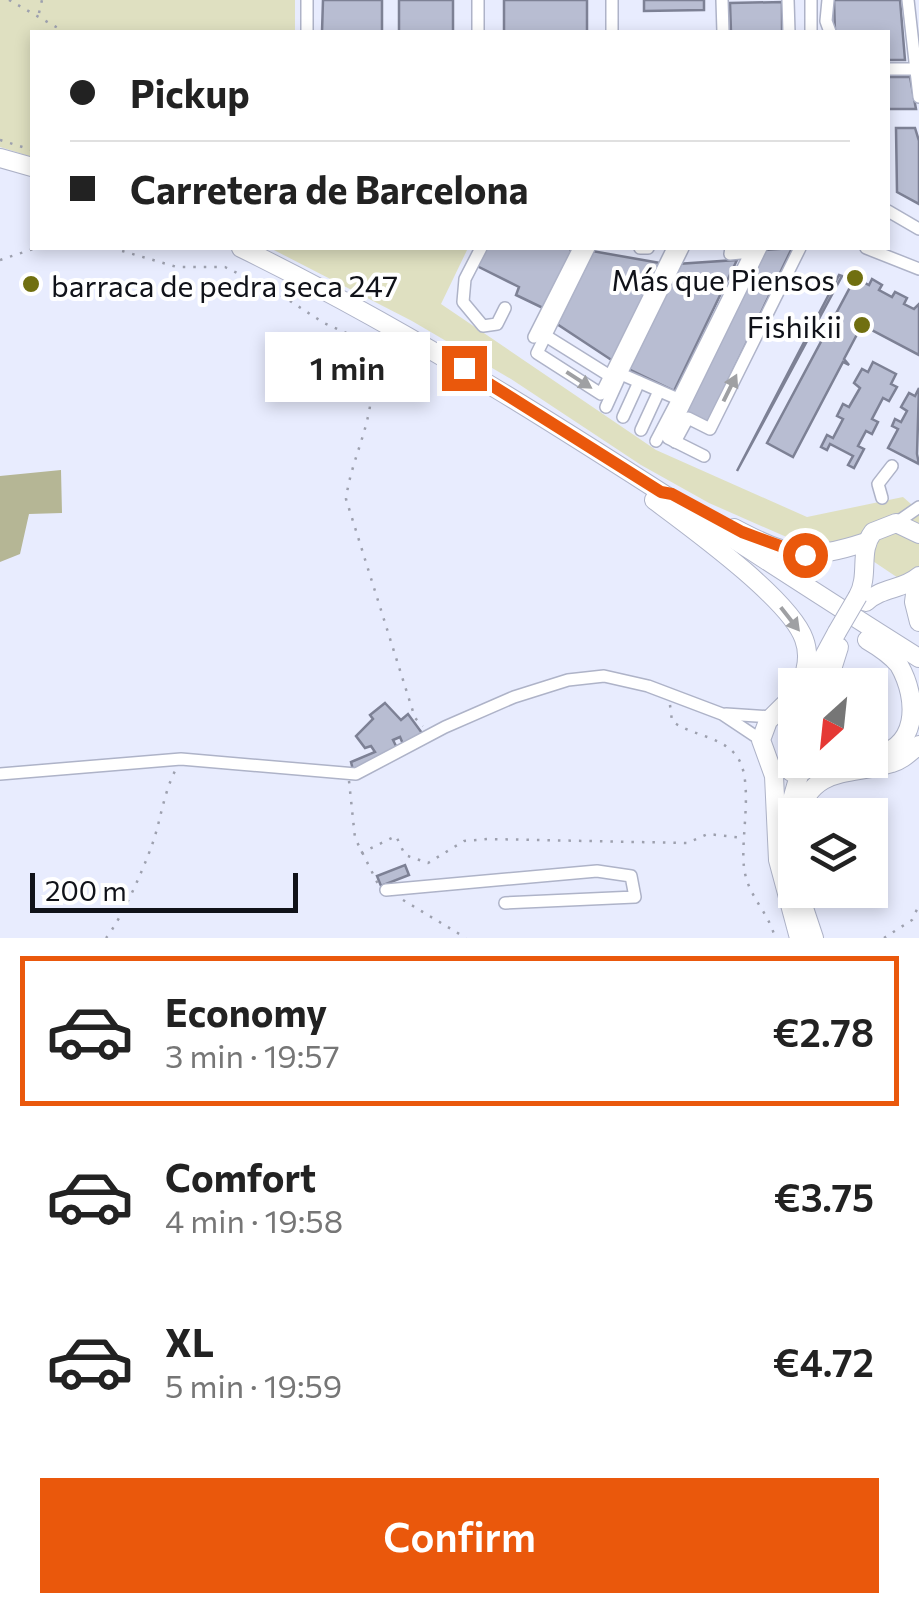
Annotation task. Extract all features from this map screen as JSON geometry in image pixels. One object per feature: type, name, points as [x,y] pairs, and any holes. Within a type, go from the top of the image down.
[{"type":"highway","points":[[0,158],[30,166]]},
{"type":"highway","points":[[246,250],[406,333],[919,658]]},
{"type":"highway","points":[[406,333],[408,341],[892,656],[910,686],[915,720],[900,746],[888,753]]},
{"type":"highway","points":[[661,492],[788,552],[822,556],[866,542],[878,528],[896,523],[919,534]]},
{"type":"highway","points":[[669,512],[745,573],[796,624],[805,641],[806,668]]},
{"type":"highway","points":[[825,668],[862,599],[866,542]]},
{"type":"highway","points":[[866,567],[877,580],[893,587]]},
{"type":"highway","points":[[862,599],[918,577]]},
{"type":"highway","points":[[918,577],[914,602],[919,622]]},
{"type":"highway","points":[[820,668],[840,638]]},
{"type":"highway","points":[[832,668],[840,638]]},
{"type":"highway","points":[[778,719],[761,740],[774,776],[778,860],[800,938]]},
{"type":"highway","points":[[888,760],[902,759],[919,745]]},
{"type":"highway","points":[[768,761],[778,768]]},
{"type":"highway","points":[[806,798],[828,778]]},
{"type":"highway","points":[[804,908],[814,938]]},
{"type":"street","points":[[307,0],[307,30]]},
{"type":"street","points":[[478,0],[478,30]]},
{"type":"street","points":[[612,0],[612,30]]},
{"type":"street","points":[[722,0],[723,30]]},
{"type":"street","points":[[788,0],[790,30]]},
{"type":"street","points":[[811,0],[811,30]]},
{"type":"street","points":[[828,0],[829,30]]},
{"type":"street","points":[[908,0],[919,97]]},
{"type":"street","points":[[890,69],[916,69]]},
{"type":"street","points":[[890,212],[919,228]]},
{"type":"street","points":[[480,250],[465,279],[463,302],[483,326],[497,324],[505,308]]},
{"type":"street","points":[[579,250],[540,336],[537,353],[600,394],[615,375],[683,250]]},
{"type":"street","points":[[540,336],[588,250]]},
{"type":"street","points":[[606,407],[615,375],[672,250]]},
{"type":"street","points":[[656,441],[751,252],[730,254],[731,250]]},
{"type":"street","points":[[704,456],[668,438],[761,250]]},
{"type":"street","points":[[675,442],[688,418],[710,429],[799,250]]},
{"type":"street","points":[[871,250],[919,269]]},
{"type":"street","points":[[540,336],[615,375],[678,399]]},
{"type":"street","points":[[622,417],[639,382]]},
{"type":"street","points":[[641,430],[659,391]]},
{"type":"street","points":[[882,498],[878,484],[892,466]]},
{"type":"street","points":[[896,523],[919,507]]},
{"type":"street","points":[[0,774],[181,759],[348,774],[367,770],[431,734],[552,684],[607,676],[722,714],[761,740]]},
{"type":"street","points":[[722,714],[778,708]]},
{"type":"street","points":[[386,890],[597,870],[631,876],[634,897],[505,903]]},
{"type":"path","points":[[9,0],[62,30]]},
{"type":"path","points":[[39,15],[42,0]]},
{"type":"path","points":[[0,140],[30,149]]},
{"type":"path","points":[[0,260],[30,250]]},
{"type":"path","points":[[119,250],[177,267],[224,266],[276,292],[324,323],[372,345],[377,356],[371,374],[370,409],[349,472],[346,499],[415,718],[431,734]]},
{"type":"path","points":[[669,694],[672,721],[733,750],[745,769],[744,868],[751,896],[776,938]]},
{"type":"path","points":[[106,938],[122,918],[152,845],[163,797],[181,759]]},
{"type":"path","points":[[348,774],[355,838],[375,884],[466,938]]},
{"type":"path","points":[[362,853],[396,836],[405,855],[428,862],[464,841],[488,839],[688,843],[708,834],[744,838]]},
{"type":"path","points":[[884,938],[912,920],[919,905]]},
{"type":"green space","points":[[0,0],[295,0],[295,30],[30,30],[30,156],[0,147]]},
{"type":"green space","points":[[274,250],[467,250],[441,304],[656,450],[807,517],[903,497],[919,511],[919,592],[843,541],[807,546],[709,503],[641,465],[511,379],[412,321]]},
{"type":"green space","points":[[61,470],[62,513],[29,514],[20,554],[0,562],[0,476]]},
{"type":"building","points":[[323,0],[382,0],[382,30],[322,30]]},
{"type":"building","points":[[399,0],[453,0],[453,30],[399,30]]},
{"type":"building","points":[[504,0],[587,0],[587,30],[504,30]]},
{"type":"building","points":[[644,0],[704,0],[704,10],[644,11]]},
{"type":"building","points":[[834,0],[900,0],[905,60],[890,60],[890,30],[835,30]]},
{"type":"building","points":[[782,2],[782,30],[731,30],[730,3]]},
{"type":"building","points":[[890,77],[910,77],[916,109],[890,109]]},
{"type":"building","points":[[896,128],[915,128],[919,141],[919,204],[897,192]]},
{"type":"building","points":[[485,250],[571,250],[572,254],[543,308],[516,295],[519,287],[477,266]]},
{"type":"building","points":[[764,250],[791,250],[708,423],[686,412]]},
{"type":"building","points":[[592,251],[660,263],[613,361],[557,324]]},
{"type":"building","points":[[737,260],[674,391],[626,368],[677,264]]},
{"type":"building","points":[[839,275],[842,276],[737,471]]},
{"type":"building","points":[[855,278],[869,285],[872,279],[882,285],[879,290],[892,297],[895,292],[907,298],[904,304],[914,309],[919,304],[919,355],[862,325],[844,359],[849,365],[843,362],[793,457],[767,443]]},
{"type":"building","points":[[873,362],[896,374],[891,384],[897,387],[889,401],[883,398],[872,419],[878,422],[872,434],[866,431],[858,446],[864,449],[854,468],[848,465],[853,456],[830,444],[827,450],[821,447],[827,435],[833,438],[843,419],[837,416],[843,404],[849,407],[860,388],[854,383],[862,369],[868,372]]},
{"type":"building","points":[[919,388],[919,464],[888,448],[898,429],[892,426],[895,419],[901,422],[907,411],[901,407],[909,393],[915,396]]},
{"type":"building","points":[[385,703],[401,720],[408,714],[422,733],[403,744],[400,737],[393,740],[397,748],[353,770],[351,762],[375,752],[371,746],[365,748],[356,736],[373,719],[370,715]]},
{"type":"building","points":[[405,865],[409,875],[381,886],[377,876]]},
{"type":"place","name":"Más que Piensos","points":[[855,278]]},
{"type":"place","name":"barraca de pedra seca 247","points":[[31,284]]},
{"type":"place","name":"Fishikii","points":[[862,325]]},
{"type":"route","points":[[464,368],[661,492],[672,494],[770,545],[805,555]]}]
